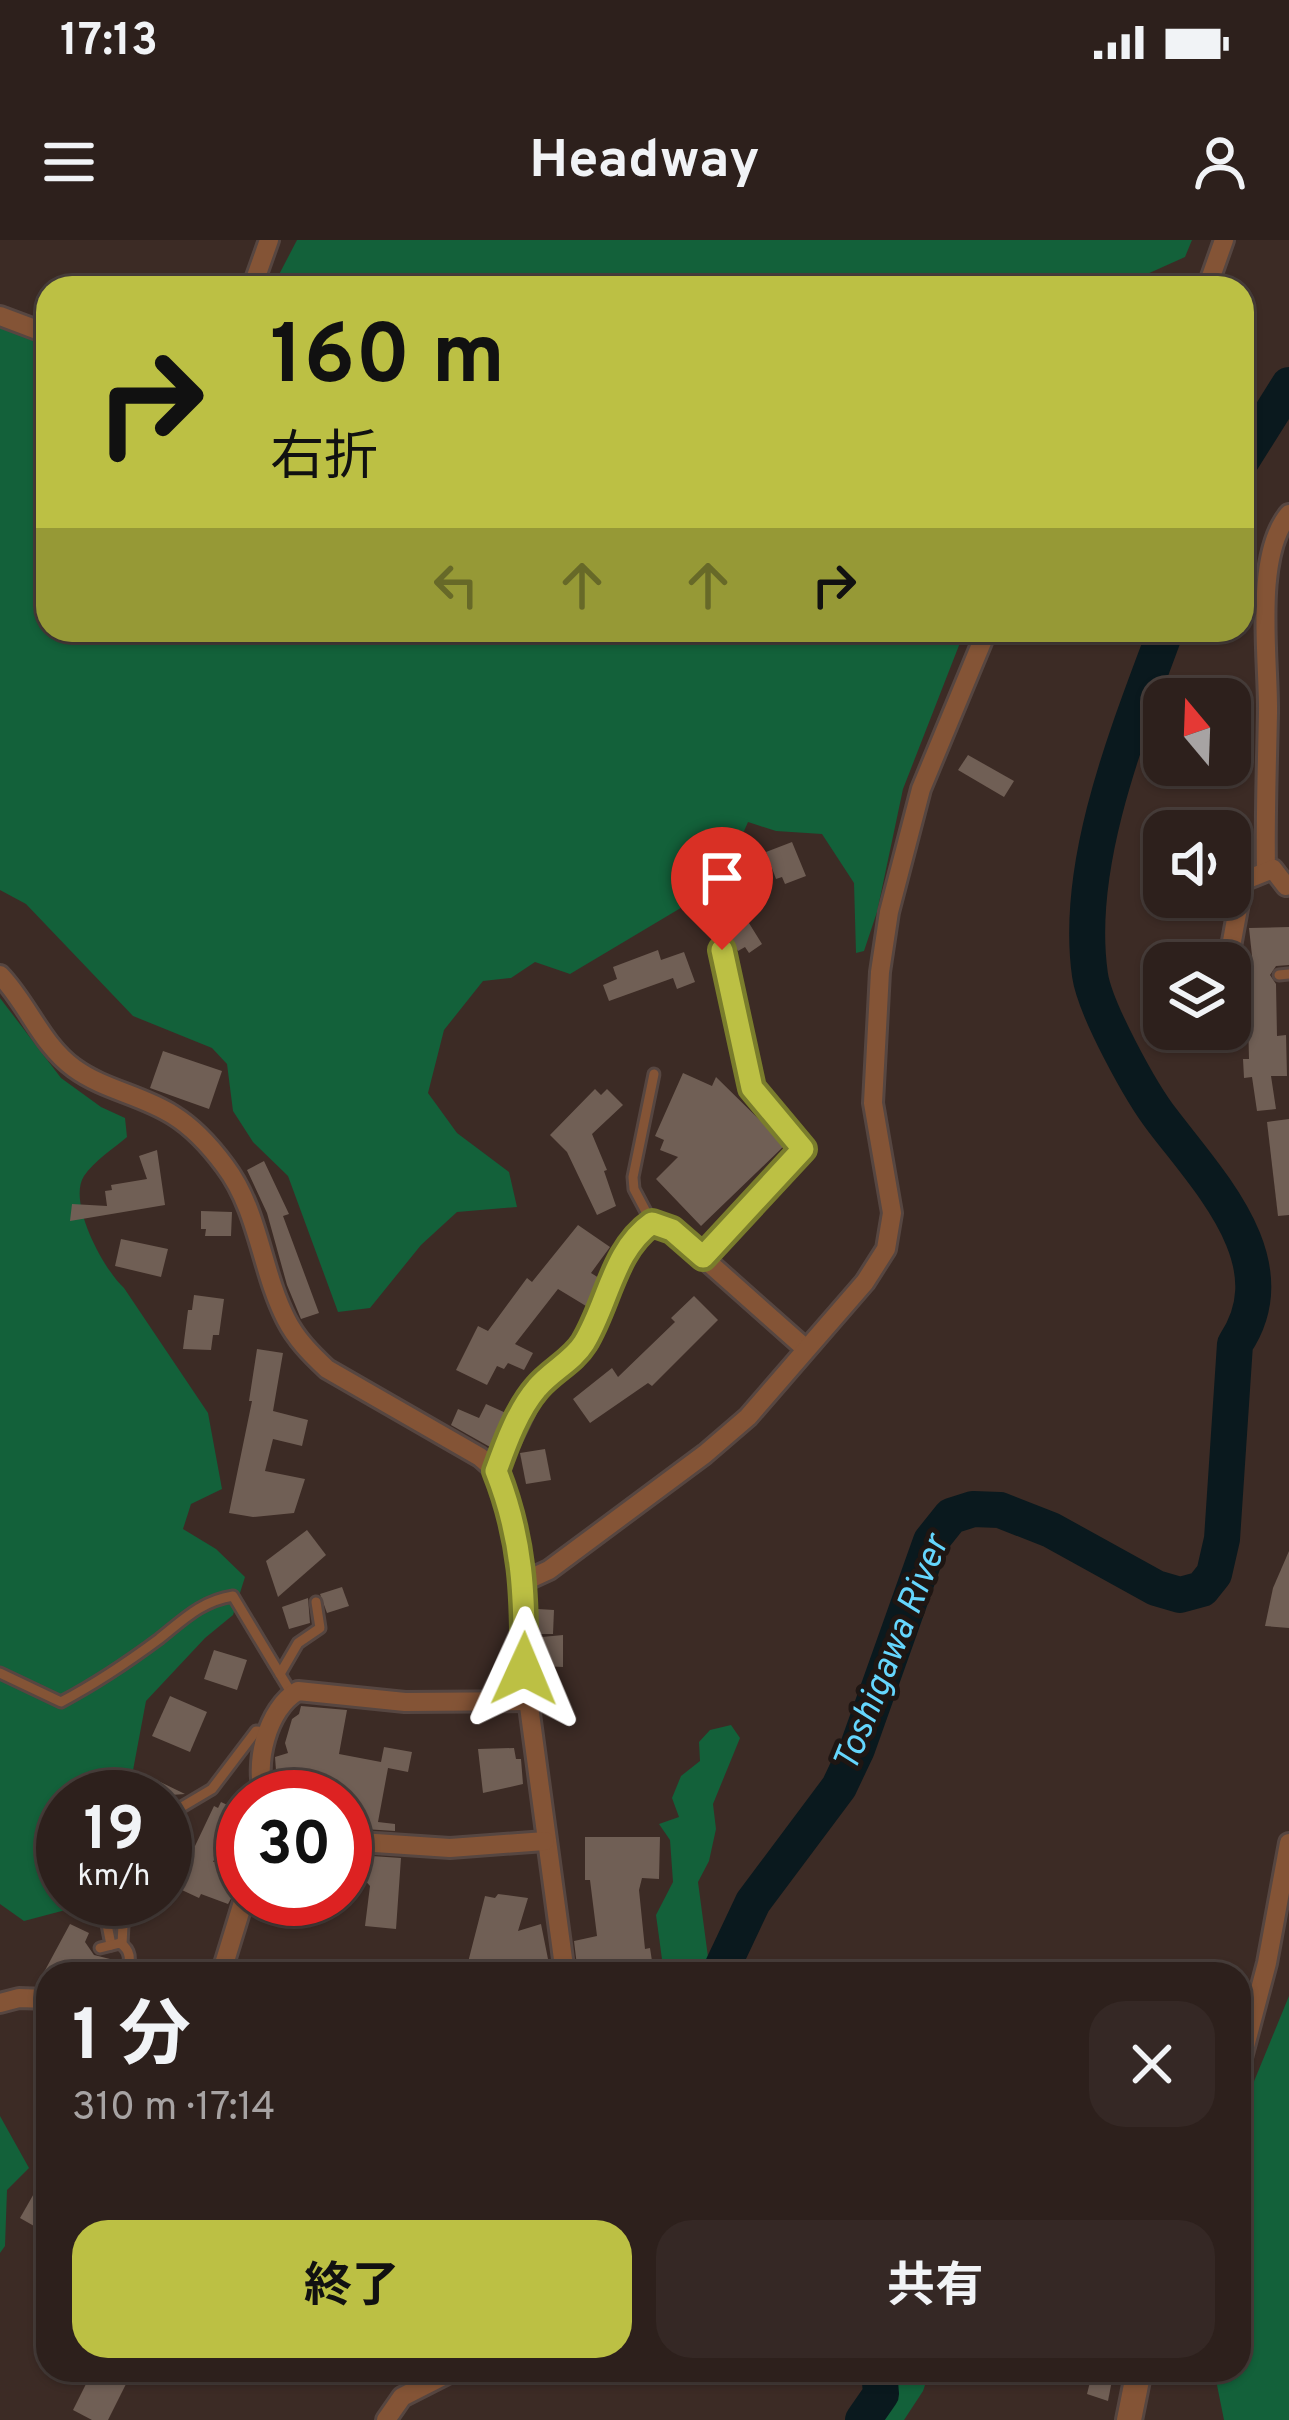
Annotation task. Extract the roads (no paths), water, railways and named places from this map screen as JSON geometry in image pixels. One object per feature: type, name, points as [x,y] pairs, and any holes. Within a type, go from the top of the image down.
[{"type":"street","points":[[256,276],[269,240]]},
{"type":"street","points":[[1211,276],[1224,240]]},
{"type":"street","points":[[0,316],[36,330]]},
{"type":"street","points":[[1266,870],[1264,604],[1277,537],[1289,514]]},
{"type":"street","points":[[525,1581],[549,1570],[748,1417],[865,1282],[886,1249],[892,1213],[873,1103],[880,972],[889,912],[921,789],[981,642]]},
{"type":"street","points":[[1231,942],[1238,890],[1251,874],[1278,872],[1288,888]]},
{"type":"street","points":[[0,976],[70,1066],[172,1115],[219,1159],[242,1191],[284,1316],[326,1369],[480,1457],[496,1471],[525,1581],[528,1701],[563,1962]]},
{"type":"street","points":[[496,1471],[535,1390],[583,1345],[632,1240],[652,1223],[672,1230],[806,1349]]},
{"type":"street","points":[[260,1770],[270,1732],[292,1694],[448,1704],[528,1701]]},
{"type":"street","points":[[372,1843],[450,1848],[545,1841]]},
{"type":"street","points":[[1251,2024],[1289,1844]]},
{"type":"street","points":[[225,1962],[236,1926]]},
{"type":"street","points":[[0,2003],[36,1999]]},
{"type":"street","points":[[386,2420],[402,2397],[431,2382]]},
{"type":"street","points":[[1134,2416],[1138,2382]]},
{"type":"lane","points":[[703,1257],[803,1149],[752,1088],[722,950]]},
{"type":"lane","points":[[652,1223],[634,1190],[633,1177],[654,1075]]},
{"type":"lane","points":[[0,1673],[61,1702],[163,1636],[183,1616],[215,1599],[233,1596],[292,1694]]},
{"type":"lane","points":[[280,1674],[298,1643],[320,1628],[316,1602]]},
{"type":"lane","points":[[192,1801],[212,1789],[256,1731],[270,1732]]},
{"type":"lane","points":[[105,1926],[111,1946],[130,1958],[129,1962]]},
{"type":"lane","points":[[111,1946],[118,1926]]},
{"type":"waterway","name":"Toshigawa River","points":[[1254,441],[1289,385]]},
{"type":"waterway","name":"Toshigawa River","points":[[725,1962],[753,1902],[839,1787],[931,1541],[951,1516],[973,1509],[1000,1510],[1051,1530],[1156,1588],[1180,1595],[1202,1589],[1214,1574],[1222,1539],[1235,1344],[1249,1314],[1253,1284],[1249,1255],[1221,1198],[1154,1108],[1120,1050],[1094,990],[1087,932],[1097,844],[1108,799],[1162,642]]},
{"type":"waterway","name":"Toshigawa River","points":[[863,2420],[881,2394],[880,2382]]}]
